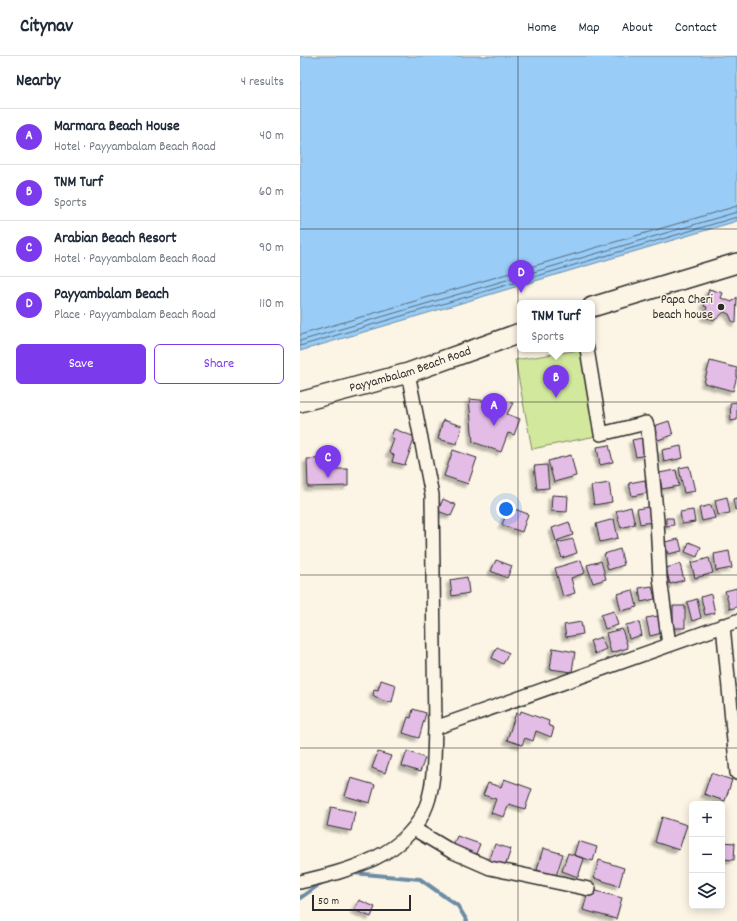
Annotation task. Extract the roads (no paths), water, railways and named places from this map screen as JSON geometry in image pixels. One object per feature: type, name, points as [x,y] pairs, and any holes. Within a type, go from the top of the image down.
[{"type":"main road","points":[[595,306],[737,263]]},
{"type":"main road","name":"Payyambalam Beach Road","points":[[300,402],[408,373],[517,334]]},
{"type":"street","points":[[587,352],[601,434],[646,423],[648,429],[657,521],[660,578],[669,645]]},
{"type":"street","points":[[300,882],[335,874],[370,861],[392,849],[414,828],[427,804],[432,771],[435,728],[432,495],[408,373]]},
{"type":"street","points":[[435,728],[737,621]]},
{"type":"street","points":[[723,625],[737,773]]},
{"type":"street","points":[[414,828],[451,851],[490,868],[589,889]]},
{"type":"water","points":[[300,56],[737,56],[737,221],[300,351]]},
{"type":"waterway","points":[[353,873],[420,879],[458,906],[467,921]]},
{"type":"waterway","points":[[300,898],[324,881]]},
{"type":"place","name":"Payyambalam Beach","points":[[521,293]]},
{"type":"place","name":"Papa Cheri beach house","points":[[721,307]]},
{"type":"place","name":"TNM Turf","points":[[556,398]]},
{"type":"place","name":"Marmara Beach House","points":[[494,426]]},
{"type":"place","name":"Arabian Beach Resort","points":[[328,478]]}]
